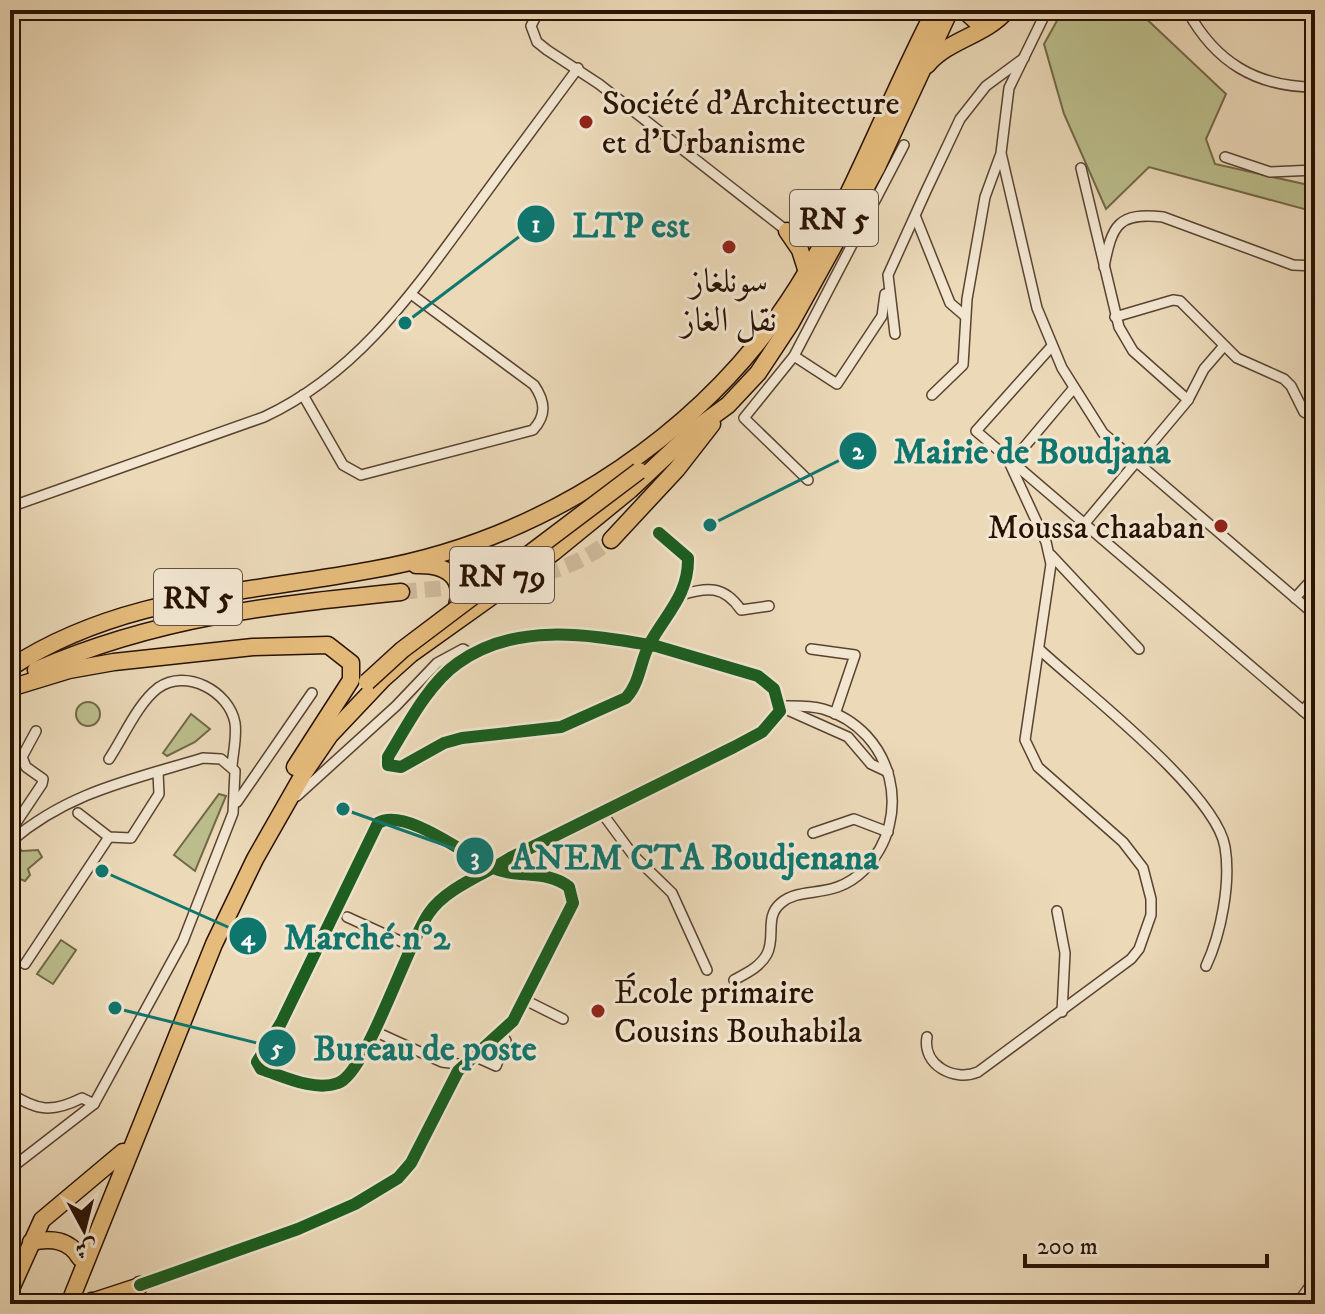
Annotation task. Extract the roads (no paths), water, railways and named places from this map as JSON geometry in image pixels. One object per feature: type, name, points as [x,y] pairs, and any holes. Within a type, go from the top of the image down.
[{"type":"highway","name":"RN 5","points":[[10,668],[60,637],[159,606],[221,592],[398,566],[511,528],[604,479],[701,405],[761,339],[807,272],[822,244],[935,10]]},
{"type":"highway","name":"RN 5","points":[[611,540],[677,469],[758,373],[805,300],[876,169],[950,10]]},
{"type":"highway","points":[[964,10],[976,21],[1002,15]]},
{"type":"highway","points":[[916,79],[946,48],[1002,15]]},
{"type":"highway","points":[[787,231],[806,242],[822,244]]},
{"type":"highway","points":[[787,231],[800,250],[807,272]]},
{"type":"highway","name":"RN 79","points":[[295,767],[367,682],[402,650],[641,474],[701,405]]},
{"type":"highway","name":"RN 79","points":[[447,629],[554,552],[641,474],[728,405]]},
{"type":"highway","points":[[69,1304],[214,944],[282,808],[321,748],[353,709],[411,654],[447,629],[460,599],[455,579],[433,565],[398,566]]},
{"type":"highway","name":"RN 5","points":[[10,686],[106,641],[190,618],[285,603],[401,592]]},
{"type":"highway","points":[[10,686],[114,662],[253,647],[328,645],[351,663],[351,680],[268,812],[207,946],[60,1304]]},
{"type":"highway","points":[[14,1304],[10,1292],[31,1242],[54,1207],[123,1152]]},
{"type":"highway","points":[[31,1242],[46,1239],[65,1243],[74,1248],[80,1258]]},
{"type":"highway","points":[[125,1304],[140,1285]]},
{"type":"main road","points":[[97,1303],[140,1285]]},
{"type":"street","points":[[539,10],[531,26],[537,42],[578,68],[787,231]]},
{"type":"street","points":[[932,395],[963,365],[965,316],[985,197],[1001,153],[1009,88],[1047,10]]},
{"type":"street","points":[[1187,10],[1200,35],[1229,64],[1270,83],[1315,87]]},
{"type":"street","points":[[1248,10],[1282,14]]},
{"type":"street","points":[[794,356],[837,384],[882,316],[886,282],[960,119],[986,86],[1024,58]]},
{"type":"street","points":[[10,507],[264,417],[303,395],[353,360],[411,294],[578,68]]},
{"type":"street","points":[[808,480],[744,418],[794,356],[904,145]]},
{"type":"street","points":[[1001,153],[1037,308],[1073,389],[1103,433],[1133,462],[1315,615]]},
{"type":"street","points":[[1225,157],[1270,172],[1315,170]]},
{"type":"street","points":[[1081,168],[1115,317],[1133,351],[1188,400]]},
{"type":"street","points":[[1104,271],[1111,234],[1119,223],[1144,215],[1163,217],[1293,265],[1315,266]]},
{"type":"street","points":[[916,218],[950,303],[965,316]]},
{"type":"street","points":[[886,282],[895,334]]},
{"type":"street","points":[[303,395],[343,465],[361,475],[533,430],[543,415],[544,404],[534,385],[411,294]]},
{"type":"street","points":[[805,300],[821,309]]},
{"type":"street","points":[[1115,317],[1173,300],[1180,301],[1237,358],[1284,379],[1304,412],[1315,418]]},
{"type":"street","points":[[1052,346],[976,431],[1010,464],[1085,523],[1315,721]]},
{"type":"street","points":[[1085,523],[1188,400],[1204,369],[1223,347]]},
{"type":"street","points":[[1010,464],[1073,389]]},
{"type":"street","points":[[1010,464],[1050,554],[1139,649]]},
{"type":"street","points":[[140,1285],[298,1229],[381,1191],[411,1163],[449,1084],[502,1033],[525,1000],[573,903],[573,894],[562,882],[553,878],[493,869],[405,821],[385,819],[373,832],[281,1023],[257,1062],[261,1069],[314,1085],[338,1083],[354,1072],[411,946],[431,910],[493,869],[762,732],[773,722],[780,706],[774,689],[758,676],[649,645],[587,636],[513,638],[473,655],[448,672],[418,710],[388,757],[388,765],[401,767],[444,743],[462,738],[561,727],[613,706],[634,689],[649,645],[681,595],[688,558],[659,533]]},
{"type":"street","points":[[927,1037],[927,1049],[934,1063],[952,1074],[969,1076],[1062,1012],[1131,959],[1146,933],[1151,899],[1137,856],[1055,783],[1029,753],[1025,727],[1039,649],[1050,554]]},
{"type":"street","points":[[1295,598],[1315,576]]},
{"type":"street","points":[[681,595],[713,587],[733,597],[741,610],[769,606]]},
{"type":"street","points":[[282,808],[396,706],[437,663],[463,649],[473,655]]},
{"type":"street","points":[[811,649],[855,655],[835,714]]},
{"type":"street","points":[[1039,649],[1193,790],[1215,824],[1225,845],[1225,877],[1216,944],[1206,966]]},
{"type":"street","points":[[109,759],[156,689],[181,681],[210,688],[227,704],[235,725],[232,766],[237,781],[235,804]]},
{"type":"street","points":[[12,1164],[94,1104],[175,960],[235,804],[312,693]]},
{"type":"street","points":[[1303,711],[1315,696]]},
{"type":"street","points":[[734,980],[755,968],[767,956],[772,915],[779,904],[789,897],[830,891],[849,883],[879,852],[894,811],[893,784],[868,738],[835,714],[820,708],[780,706]]},
{"type":"street","points":[[780,706],[848,737],[871,764],[888,772]]},
{"type":"street","points":[[10,832],[42,784],[43,779],[26,767],[22,757],[36,731]]},
{"type":"street","points":[[10,842],[51,810],[82,795],[203,758],[221,759],[232,766]]},
{"type":"street","points":[[78,813],[109,837],[131,838],[159,794],[158,772]]},
{"type":"street","points":[[602,813],[633,855],[672,893],[707,970]]},
{"type":"street","points":[[813,833],[854,819],[888,832]]},
{"type":"street","points":[[25,964],[109,837]]},
{"type":"street","points":[[467,884],[473,857]]},
{"type":"street","points":[[340,899],[347,917]]},
{"type":"street","points":[[1057,911],[1065,953],[1062,1012]]},
{"type":"street","points":[[329,922],[347,917],[411,946]]},
{"type":"street","points":[[525,1000],[563,1019]]},
{"type":"street","points":[[374,1031],[442,1062],[466,1065]]},
{"type":"street","points":[[476,1057],[496,1066],[506,1041],[502,1033]]},
{"type":"street","points":[[442,1062],[449,1084]]},
{"type":"street","points":[[10,1093],[34,1108],[45,1110],[56,1110],[82,1098],[94,1104]]},
{"type":"street","points":[[1297,1304],[1315,1279]]},
{"type":"tunnel","points":[[401,592],[511,581],[538,575],[564,567],[611,540]]},
{"type":"place","name":"Société d'Architecture et d'Urbanisme","points":[[586,122]]},
{"type":"place","name":"سونلغاز نقل الغاز","points":[[729,247]]},
{"type":"place","name":"LTP est","points":[[405,323]]},
{"type":"place","name":"Mairie de Boudjana","points":[[710,525]]},
{"type":"place","name":"Moussa chaaban","points":[[1221,526]]},
{"type":"place","name":"ANEM CTA Boudjenana","points":[[343,809]]},
{"type":"place","name":"Marché n°2","points":[[102,871]]},
{"type":"place","name":"Bureau de poste","points":[[115,1008]]},
{"type":"place","name":"École primaire Cousins Bouhabila","points":[[598,1011]]}]
